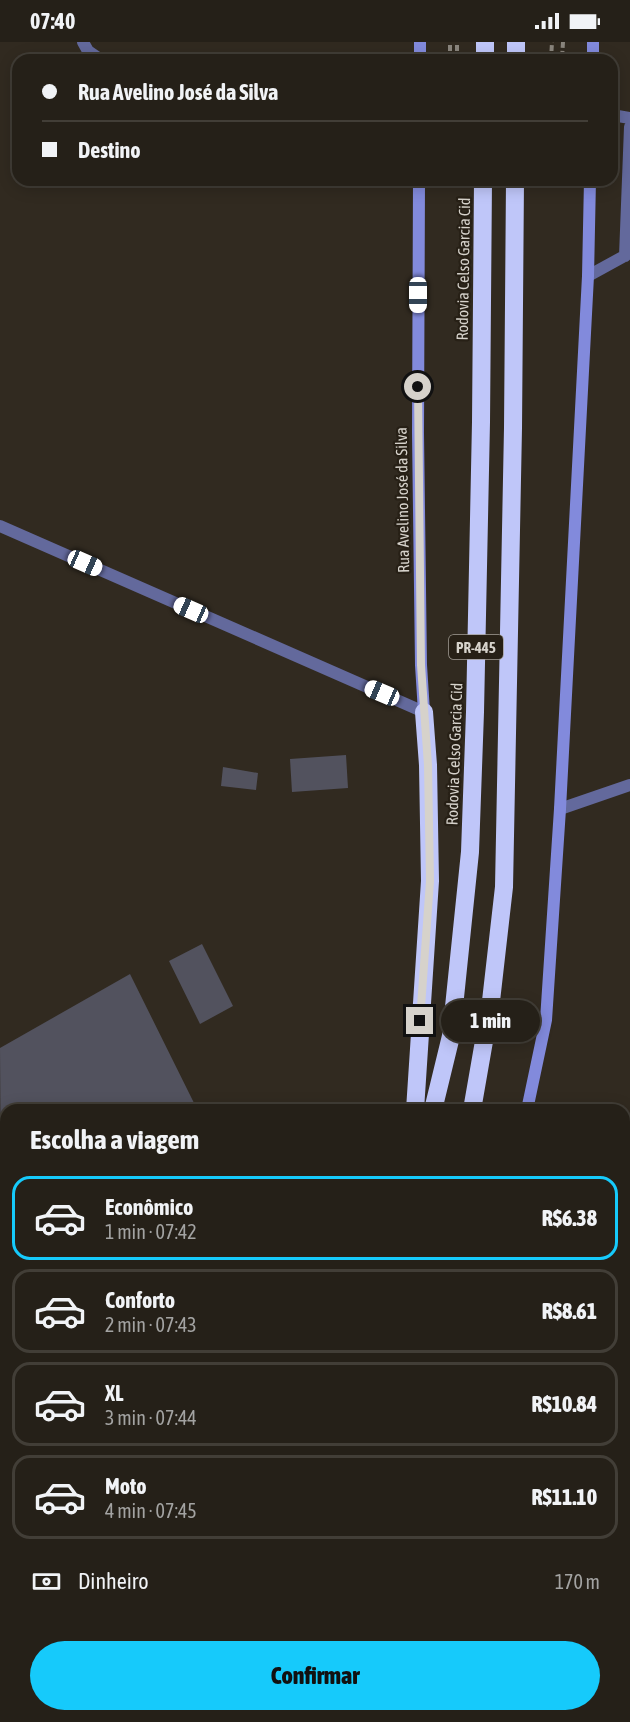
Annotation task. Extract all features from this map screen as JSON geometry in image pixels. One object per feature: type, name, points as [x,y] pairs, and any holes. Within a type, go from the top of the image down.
[{"type":"highway","name":"Rodovia Celso Garcia Cid","points":[[434,1104],[451,1036],[470,852],[480,456],[483,186]]},
{"type":"highway","name":"PR-445","points":[[473,1104],[491,1001],[504,887],[513,440],[515,186]]},
{"type":"highway","points":[[416,1104],[430,881],[428,765],[424,712]]},
{"type":"main road","name":"Rua Avelino José da Silva","points":[[419,186],[418,433],[421,665],[424,712]]},
{"type":"main road","points":[[528,1104],[546,1020],[560,809],[588,276],[590,186]]},
{"type":"street","points":[[83,42],[92,54]]},
{"type":"street","points":[[588,276],[627,255],[630,127]]},
{"type":"street","points":[[0,526],[424,712]]},
{"type":"street","points":[[560,809],[630,785]]},
{"type":"building","points":[[346,755],[348,788],[292,792],[290,759]]},
{"type":"building","points":[[223,767],[258,773],[256,790],[221,786]]},
{"type":"building","points":[[202,944],[233,1006],[200,1024],[169,961]]},
{"type":"building","points":[[130,974],[195,1104],[0,1104],[0,1048]]},
{"type":"route","points":[[418,387],[421,665],[428,765],[430,881],[420,1021]]}]
